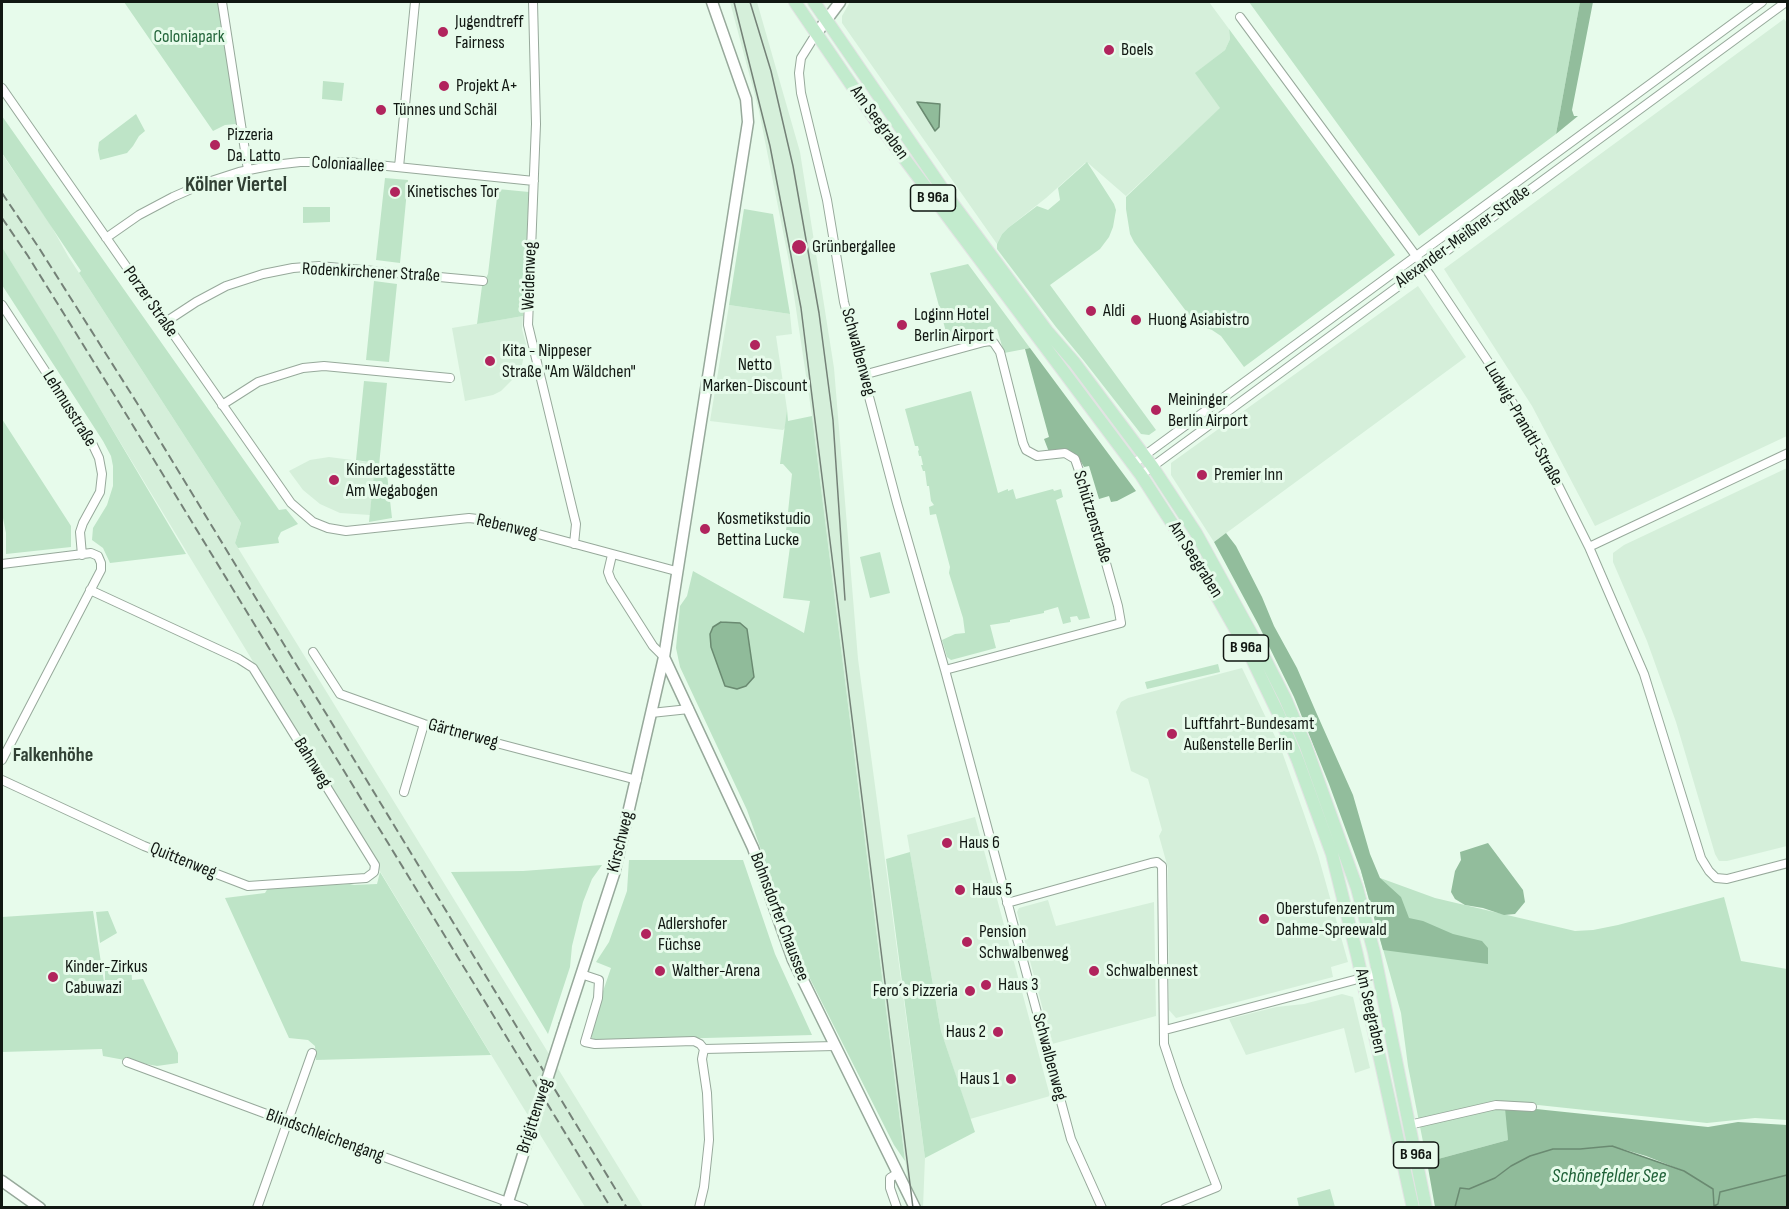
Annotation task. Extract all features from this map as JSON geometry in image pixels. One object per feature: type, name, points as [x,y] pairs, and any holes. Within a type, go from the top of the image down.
[{"type":"main road","name":"Am Seegraben","points":[[795,2],[912,170],[1141,475],[1234,625],[1278,713],[1311,793],[1332,854],[1413,1208]]},
{"type":"main road","name":"Am Seegraben","points":[[814,2],[953,204],[1047,331],[1074,362],[1149,461],[1206,551],[1285,698],[1322,787],[1357,888],[1374,952],[1426,1208]]},
{"type":"street","points":[[222,2],[248,170]]},
{"type":"street","points":[[399,167],[415,2]]},
{"type":"street","name":"Weidenweg","points":[[533,2],[536,101],[528,325],[576,524],[574,544]]},
{"type":"street","points":[[676,571],[749,111],[712,2]]},
{"type":"street","points":[[816,34],[840,2]]},
{"type":"street","name":"Alexander-Meißner-Straße","points":[[1141,475],[1149,461],[1416,255],[1762,2]]},
{"type":"street","name":"Alexander-Meißner-Straße","points":[[1133,464],[1149,461],[1424,266],[1786,2]]},
{"type":"street","name":"Ludwig-Prandtl-Straße","points":[[1240,17],[1424,266],[1491,366],[1541,451],[1589,547],[1644,674],[1701,858],[1709,872],[1716,878],[1727,879],[1788,863]]},
{"type":"street","name":"Schwalbenweg","points":[[816,34],[805,50],[799,65],[801,93],[827,200],[844,302],[1071,1139],[1102,1208]]},
{"type":"street","name":"Porzer Straße","points":[[2,88],[164,323],[301,514]]},
{"type":"street","name":"Coloniaallee","points":[[106,238],[139,215],[173,196],[205,183],[248,170],[300,162],[399,167],[534,182]]},
{"type":"street","name":"Rodenkirchener Straße","points":[[164,323],[226,286],[263,274],[293,268],[331,267],[483,281]]},
{"type":"street","name":"Lehmusstraße","points":[[2,304],[91,441],[99,458],[102,474],[100,492],[80,532],[86,554],[98,556],[101,563],[101,570],[90,590]]},
{"type":"street","name":"Schützenstraße","points":[[863,375],[984,342],[994,343],[1000,352],[1026,450],[1037,456],[1065,453],[1075,459],[1092,510],[1121,623],[945,670]]},
{"type":"street","points":[[222,405],[258,382],[303,368],[324,366],[450,378]]},
{"type":"street","points":[[1589,547],[1788,453]]},
{"type":"street","name":"Rebenweg","points":[[301,514],[313,522],[340,530],[469,519],[486,520],[676,571]]},
{"type":"street","points":[[2,564],[86,554]]},
{"type":"street","points":[[612,555],[608,572],[611,580],[653,646],[664,657]]},
{"type":"street","name":"Kirschweg","points":[[565,1024],[614,874],[664,657],[676,571]]},
{"type":"street","points":[[2,760],[90,590]]},
{"type":"street","name":"Bahnweg","points":[[90,590],[239,659],[253,668],[375,865],[374,872]]},
{"type":"street","name":"Gärtnerweg","points":[[313,652],[340,694],[424,724],[637,780]]},
{"type":"street","name":"Bohnsdorfer Chaussee","points":[[664,657],[753,848],[793,960],[915,1208]]},
{"type":"street","points":[[651,712],[689,709]]},
{"type":"street","points":[[404,792],[424,724]]},
{"type":"street","name":"Quittenweg","points":[[2,780],[144,846],[248,886],[366,878],[374,872]]},
{"type":"street","points":[[1007,903],[1151,862],[1157,862],[1162,866],[1164,1044],[1218,1187],[1165,1208]]},
{"type":"street","points":[[581,974],[599,980],[598,998],[585,1042],[595,1044],[694,1041],[704,1048],[835,1046]]},
{"type":"street","points":[[1165,1030],[1377,974]]},
{"type":"street","name":"Brigittenweg","points":[[507,1205],[565,1024]]},
{"type":"street","points":[[699,1208],[704,1187],[709,1140],[707,1093],[702,1059],[704,1048]]},
{"type":"street","points":[[257,1208],[312,1053]]},
{"type":"street","name":"Blindschleichengang","points":[[127,1062],[507,1205],[524,1208]]},
{"type":"street","points":[[1409,1125],[1496,1105],[1532,1107]]},
{"type":"street","points":[[897,1208],[890,1188],[890,1178],[898,1173]]},
{"type":"street","points":[[2,1181],[40,1208]]},
{"type":"shaded area","points":[[730,2],[757,2],[800,152],[834,368],[858,659],[925,1158],[923,1207],[911,1207],[812,416],[789,262],[759,111]]},
{"type":"shaded area","points":[[850,2],[1209,2],[1229,29],[1230,39],[1225,50],[1196,73],[1221,108],[1126,196],[1088,163],[1085,163],[1008,228],[997,244],[842,23],[842,16]]},
{"type":"shaded area","points":[[1580,2],[1593,2],[1572,110],[1574,116],[1578,116],[1556,134]]},
{"type":"shaded area","points":[[1784,19],[1787,23],[1787,436],[1595,526],[1532,406],[1444,269]]},
{"type":"shaded area","points":[[2,154],[49,222],[68,256],[241,523],[235,543],[643,1207],[585,1207],[521,1104],[2,247]]},
{"type":"shaded area","points":[[1418,286],[1466,357],[1214,542],[1171,475],[1171,463]]},
{"type":"shaded area","points":[[729,305],[790,314],[792,334],[776,336],[787,409],[783,430],[710,421]]},
{"type":"shaded area","name":"Kita - Nippeser Straße \"Am Wäldchen\"","points":[[523,316],[522,329],[526,344],[522,365],[517,375],[501,391],[493,395],[465,401],[452,328]]},
{"type":"shaded area","points":[[1030,348],[1136,491],[1117,501],[1111,502],[1109,496],[1099,499],[1089,466],[1084,467],[1077,455],[1064,449],[1049,452],[1044,439],[1049,437],[1025,349]]},
{"type":"shaded area","name":"Kindertagesstätte Am Wegabogen","points":[[329,457],[375,463],[370,515],[340,513],[320,504],[303,490],[289,471],[310,460]]},
{"type":"shaded area","points":[[1787,468],[1787,846],[1719,861],[1676,722],[1647,641],[1613,562],[1613,553],[1624,545]]},
{"type":"shaded area","points":[[1226,533],[1236,546],[1297,668],[1353,795],[1370,854],[1380,878],[1401,897],[1409,918],[1423,921],[1453,934],[1482,941],[1488,948],[1488,964],[1383,950],[1361,871],[1294,697],[1214,542]]},
{"type":"shaded area","points":[[1242,668],[1281,749],[1318,855],[1348,962],[1331,967],[1333,977],[1176,1018],[1169,1010],[1168,868],[1159,836],[1162,830],[1148,779],[1131,771],[1116,712],[1121,702],[1128,698]]},
{"type":"shaded area","name":"Pension Schwalbenweg","points":[[975,817],[1050,1096],[970,1119],[941,1031],[907,835]]},
{"type":"shaded area","points":[[1488,843],[1523,890],[1525,902],[1515,914],[1504,915],[1465,905],[1455,899],[1451,892],[1455,871],[1461,860],[1460,852]]},
{"type":"shaded area","name":"Schwalbennest","points":[[1048,900],[1056,926],[1154,902],[1156,1016],[1052,1044],[1017,912],[1019,908]]},
{"type":"shaded area","points":[[1342,994],[1353,997],[1370,1068],[1355,1073],[1344,1028],[1246,1055],[1229,1019],[1276,1007],[1304,1004]]},
{"type":"shaded area","points":[[1505,1108],[1536,1109],[1708,1127],[1738,1122],[1787,1125],[1787,1175],[1720,1192],[1718,1204],[1714,1206],[1713,1189],[1684,1171],[1646,1156],[1612,1146],[1553,1149],[1511,1166],[1495,1178],[1469,1189],[1460,1188],[1455,1207],[1435,1207],[1427,1162],[1508,1140]]},
{"type":"green space","name":"Coloniapark","points":[[124,2],[220,2],[236,124],[225,125],[213,131]]},
{"type":"green space","points":[[1249,2],[1580,2],[1556,134],[1419,236]]},
{"type":"green space","points":[[1229,29],[1395,255],[1244,367],[1221,336],[1192,319],[1134,242],[1130,234],[1126,209],[1126,197],[1220,108],[1195,73],[1225,50],[1230,39]]},
{"type":"green space","points":[[323,81],[344,83],[342,101],[322,99]]},
{"type":"green space","points":[[136,114],[145,131],[127,153],[100,160],[99,142]]},
{"type":"green space","points":[[2,116],[279,510],[286,509],[298,524],[281,532],[278,538],[279,543],[238,548],[235,543],[241,523],[79,273],[81,271],[2,153]]},
{"type":"green space","points":[[1087,162],[1114,204],[1116,210],[1113,227],[1100,249],[1050,285],[1156,430],[1149,435],[1141,434],[997,249],[1002,234],[1008,228],[1037,206],[1048,210],[1060,200],[1058,188]]},
{"type":"green space","points":[[385,178],[408,180],[400,263],[376,260]]},
{"type":"green space","points":[[498,189],[529,192],[523,316],[477,324],[482,286],[488,274]]},
{"type":"green space","points":[[303,207],[330,207],[330,222],[303,223]]},
{"type":"green space","points":[[744,209],[773,214],[790,314],[729,305]]},
{"type":"green space","points":[[2,247],[186,554],[110,563],[103,548],[92,540],[93,528],[107,505],[113,486],[111,456],[2,285]]},
{"type":"green space","points":[[968,264],[1030,348],[1004,353],[997,329],[949,343],[930,273]]},
{"type":"green space","points":[[374,281],[397,284],[389,362],[366,360]]},
{"type":"green space","points":[[364,381],[387,383],[379,466],[386,465],[392,518],[369,522],[375,463],[356,460]]},
{"type":"green space","points":[[971,391],[998,493],[1013,489],[1016,499],[1061,489],[1063,497],[1056,500],[1090,618],[1079,620],[1077,616],[1070,617],[1071,622],[1063,624],[1058,607],[1044,611],[1044,613],[1010,620],[1010,622],[990,625],[996,648],[951,660],[947,657],[942,640],[955,634],[965,633],[963,618],[949,573],[950,567],[936,514],[930,515],[929,507],[934,505],[905,409]]},
{"type":"green space","points":[[787,409],[788,421],[812,416],[905,1161],[894,1145],[798,955],[747,810],[680,667],[676,648],[680,606],[687,596],[693,571],[804,633],[810,601],[783,598],[792,532],[786,531],[792,474],[783,464],[780,464]]},
{"type":"green space","points":[[2,419],[71,526],[71,547],[6,554],[6,533],[2,513]]},
{"type":"green space","points":[[880,552],[890,593],[870,598],[860,557]]},
{"type":"green space","points":[[1218,664],[1220,672],[1147,689],[1145,682]]},
{"type":"green space","points":[[910,852],[941,1031],[975,1132],[925,1158],[886,859]]},
{"type":"green space","points":[[629,860],[743,860],[775,954],[812,1035],[599,1041],[592,1038],[591,1026],[611,968],[596,962],[609,942],[627,891]]},
{"type":"green space","points":[[602,865],[592,879],[583,902],[572,946],[570,967],[548,1034],[451,872],[523,871]]},
{"type":"green space","points":[[1361,871],[1435,898],[1575,931],[1618,925],[1724,897],[1741,961],[1787,969],[1787,1120],[1755,1118],[1707,1123],[1538,1105],[1506,1108],[1508,1140],[1427,1162],[1408,1066],[1401,1013]]},
{"type":"green space","points":[[380,872],[491,1055],[316,1060],[315,1046],[308,1040],[289,1038],[225,898],[265,893],[268,888],[377,884]]},
{"type":"green space","name":"Kinder-Zirkus Cabuwazi","points":[[93,911],[104,982],[128,980],[105,980],[105,967],[131,966],[132,980],[143,979],[178,1053],[178,1063],[157,1066],[103,1056],[102,1049],[2,1052],[2,917]]},
{"type":"green space","points":[[108,911],[117,933],[100,943],[96,912]]},
{"type":"green space","points":[[1330,1189],[1335,1207],[1299,1207],[1297,1198]]},
{"type":"water","points":[[917,102],[940,104],[939,127],[935,131]]},
{"type":"water","points":[[721,622],[740,623],[747,629],[754,677],[746,686],[737,689],[725,686],[711,647],[710,634],[713,627]]},
{"type":"water","name":"Schönefelder See","points":[[1612,1146],[1684,1171],[1713,1189],[1714,1206],[1718,1204],[1720,1192],[1787,1175],[1787,1207],[1455,1207],[1460,1188],[1469,1189],[1495,1178],[1530,1156],[1553,1149]]},
{"type":"tram line","points":[[734,2],[770,146],[801,308],[913,1208]]},
{"type":"tram line","points":[[750,2],[771,71],[793,166],[819,313],[833,420],[845,600]]},
{"type":"railway","points":[[2,193],[137,403],[627,1208]]},
{"type":"railway","points":[[2,218],[118,401],[611,1208]]},
{"type":"place","name":"Jugendtreff Fairness","points":[[443,32]]},
{"type":"place","name":"Boels","points":[[1109,50]]},
{"type":"place","name":"Projekt A+","points":[[444,86]]},
{"type":"place","name":"Tünnes und Schäl","points":[[381,110]]},
{"type":"place","name":"Pizzeria Da. Latto","points":[[215,145]]},
{"type":"place","name":"Kinetisches Tor","points":[[395,192]]},
{"type":"place","name":"Grünbergallee","points":[[799,247]]},
{"type":"place","name":"Aldi","points":[[1091,311]]},
{"type":"place","name":"Huong Asiabistro","points":[[1136,320]]},
{"type":"place","name":"Loginn Hotel Berlin Airport","points":[[902,325]]},
{"type":"place","name":"Netto Marken-Discount","points":[[755,345]]},
{"type":"place","name":"Kita - Nippeser Straße \"Am Wäldchen\"","points":[[490,361]]},
{"type":"place","name":"Meininger Berlin Airport","points":[[1156,410]]},
{"type":"place","name":"Premier Inn","points":[[1202,475]]},
{"type":"place","name":"Kindertagesstätte Am Wegabogen","points":[[334,480]]},
{"type":"place","name":"Kosmetikstudio Bettina Lucke","points":[[705,529]]},
{"type":"place","name":"Luftfahrt-Bundesamt Außenstelle Berlin","points":[[1172,734]]},
{"type":"place","name":"Haus 6","points":[[947,843]]},
{"type":"place","name":"Haus 5","points":[[960,890]]},
{"type":"place","name":"Oberstufenzentrum Dahme-Spreewald","points":[[1264,919]]},
{"type":"place","name":"Adlershofer Füchse","points":[[646,934]]},
{"type":"place","name":"Pension Schwalbenweg","points":[[967,942]]},
{"type":"place","name":"Walther-Arena","points":[[660,971]]},
{"type":"place","name":"Schwalbennest","points":[[1094,971]]},
{"type":"place","name":"Kinder-Zirkus Cabuwazi","points":[[53,977]]},
{"type":"place","name":"Haus 3","points":[[986,985]]},
{"type":"place","name":"Fero´s Pizzeria","points":[[970,991]]},
{"type":"place","name":"Haus 2","points":[[998,1032]]},
{"type":"place","name":"Haus 1","points":[[1011,1079]]},
{"type":"district","name":"Kölner Viertel","points":[[236,186]]},
{"type":"district","name":"Falkenhöhe","points":[[53,756]]}]
